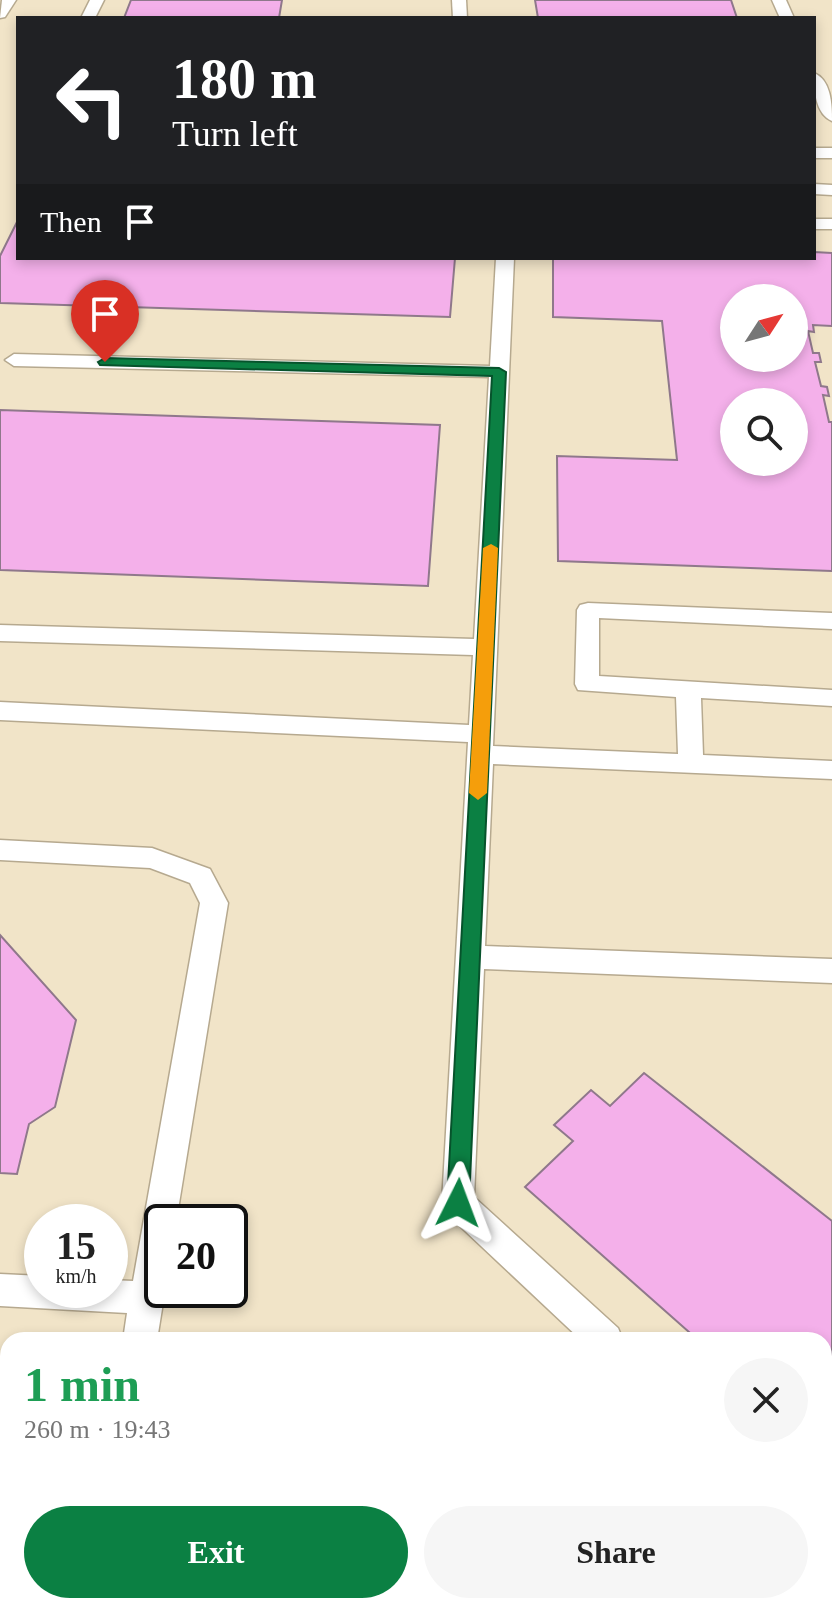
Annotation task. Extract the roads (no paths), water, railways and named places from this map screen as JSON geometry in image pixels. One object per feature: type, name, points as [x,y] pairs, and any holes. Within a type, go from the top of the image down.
[{"type":"lane","points":[[0,14],[9,0]]},
{"type":"lane","points":[[816,81],[832,116]]},
{"type":"lane","points":[[505,260],[458,1203],[597,1332]]},
{"type":"lane","points":[[14,360],[499,372]]},
{"type":"lane","points":[[832,621],[588,610],[587,684],[832,698]]},
{"type":"lane","points":[[0,633],[486,647]]},
{"type":"lane","points":[[688,689],[691,764]]},
{"type":"lane","points":[[0,711],[481,744],[691,764],[832,770]]},
{"type":"lane","points":[[0,850],[152,858],[200,876],[214,903],[163,1204]]},
{"type":"lane","points":[[470,957],[832,971]]},
{"type":"lane","points":[[0,1290],[144,1298]]},
{"type":"lane","points":[[141,1332],[145,1308]]}]
